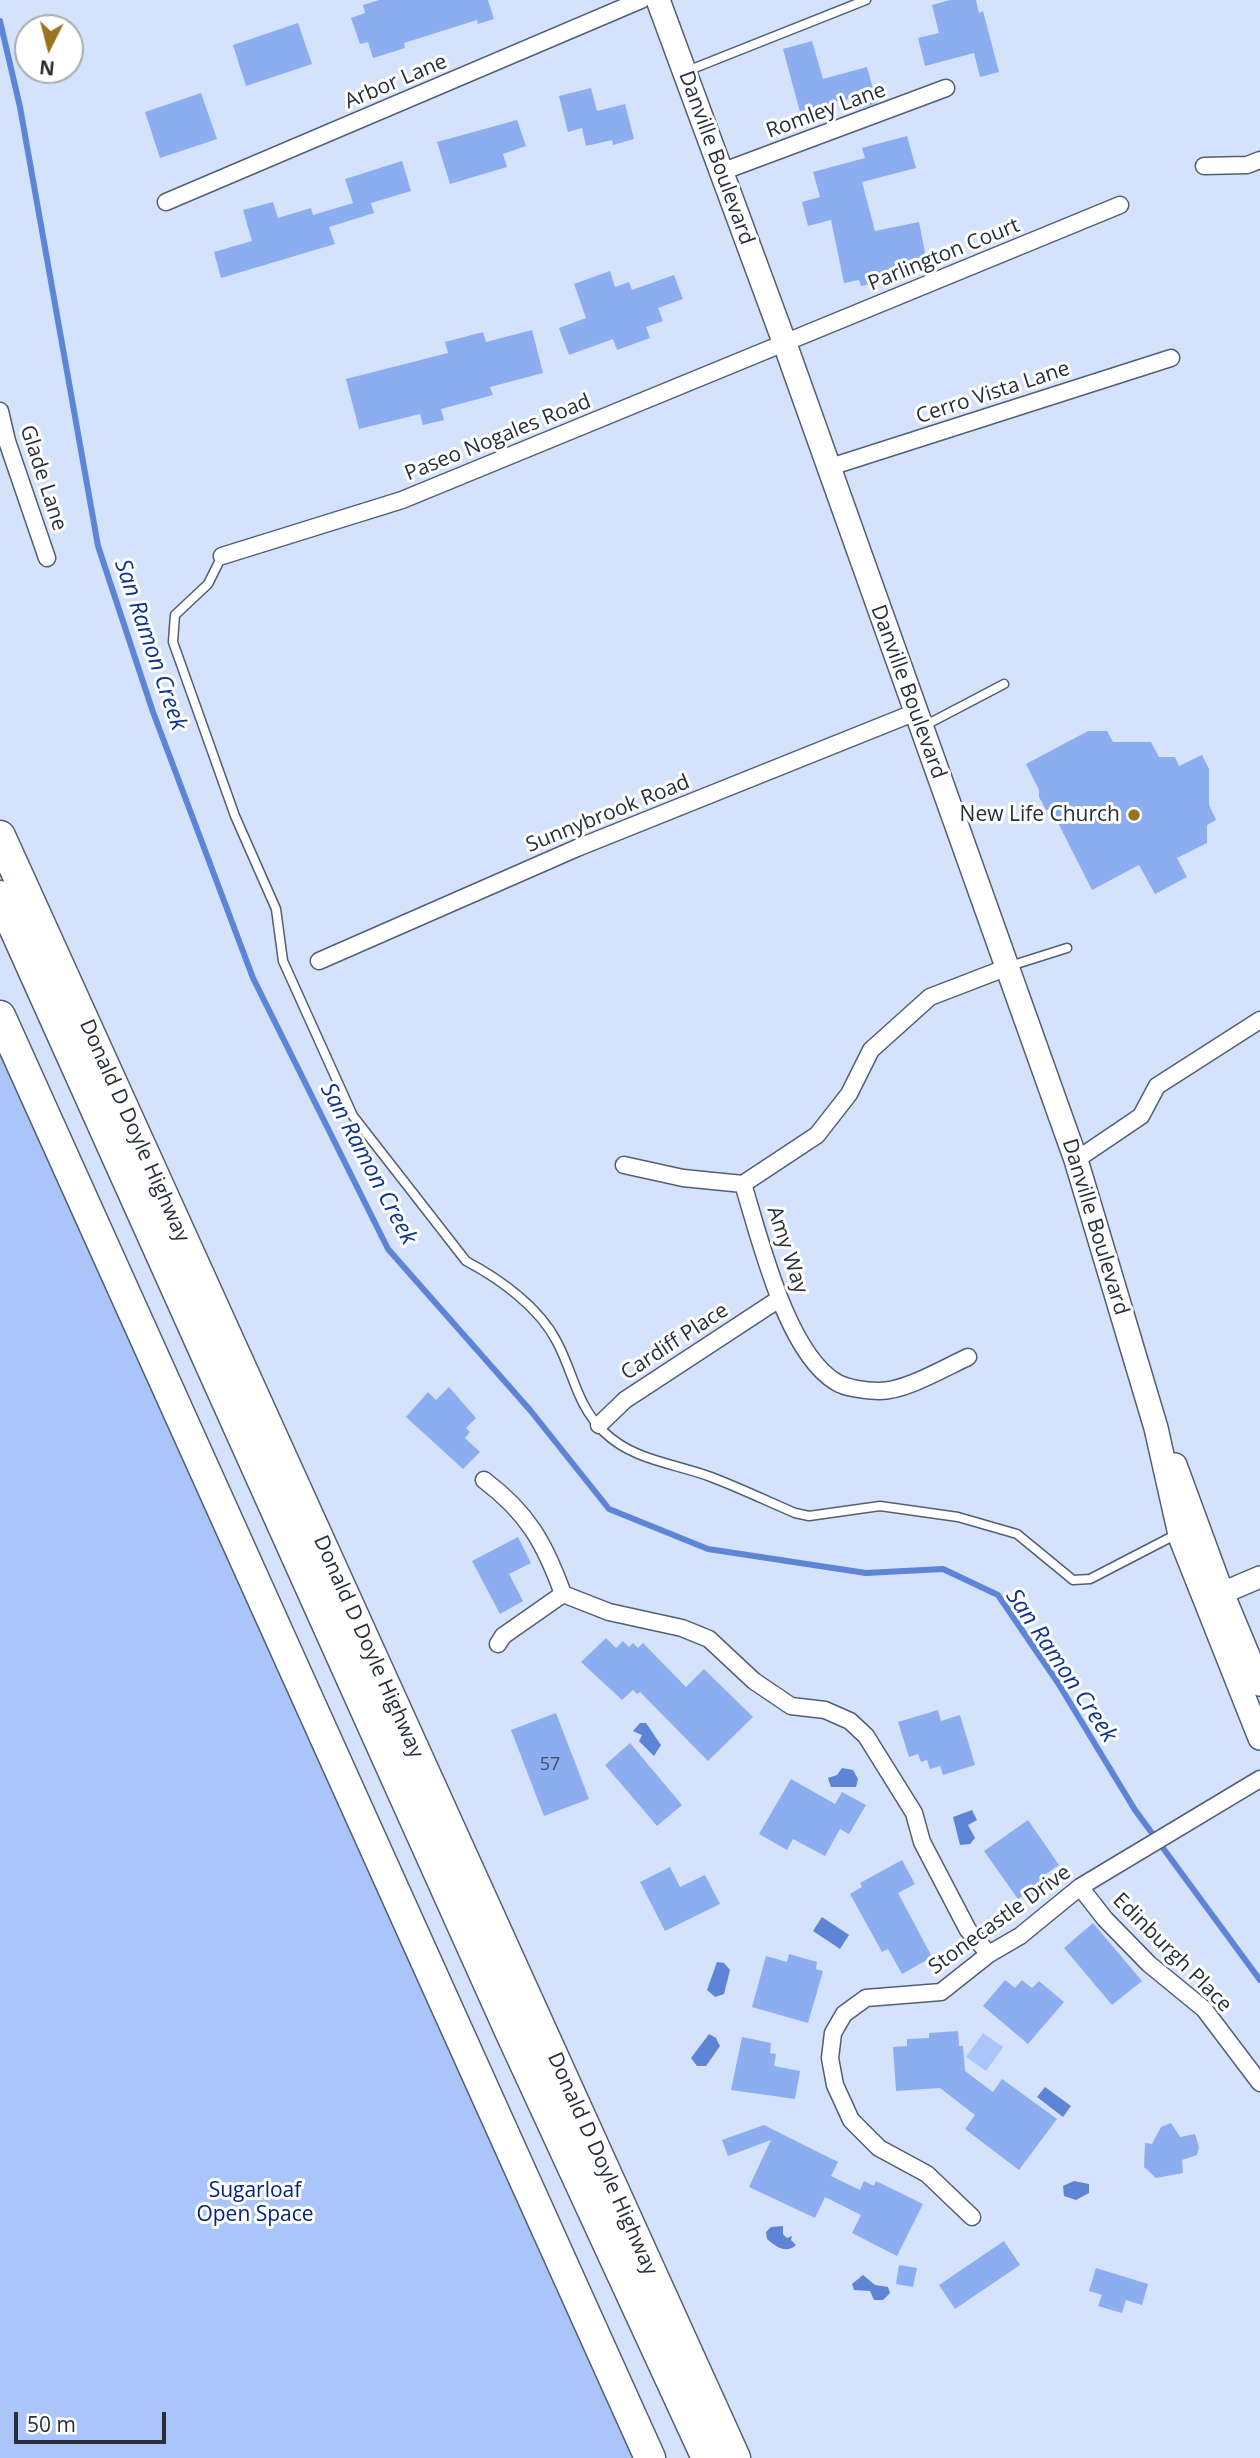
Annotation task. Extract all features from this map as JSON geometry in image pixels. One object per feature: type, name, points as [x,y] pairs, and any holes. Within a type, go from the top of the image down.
[{"type":"highway","name":"Donald D Doyle Highway","points":[[0,836],[736,2458]]},
{"type":"highway","points":[[0,896],[510,2031],[707,2458]]},
{"type":"highway","points":[[0,1016],[650,2458]]},
{"type":"main road","name":"Danville Boulevard","points":[[658,0],[785,344],[1076,1160],[1156,1428],[1260,1738]]},
{"type":"main road","name":"Danville Boulevard","points":[[1213,1597],[1260,1684]]},
{"type":"street","name":"Arbor Lane","points":[[166,202],[641,0]]},
{"type":"street","name":"Romley Lane","points":[[721,172],[946,89]]},
{"type":"street","points":[[1204,166],[1247,166],[1260,160]]},
{"type":"street","name":"Parlington Court","points":[[785,344],[1120,205]]},
{"type":"street","name":"Paseo Nogales Road","points":[[222,556],[402,500],[785,344]]},
{"type":"street","name":"Cerro Vista Lane","points":[[827,468],[1171,358]]},
{"type":"street","name":"Glade Lane","points":[[0,411],[11,454],[47,558]]},
{"type":"street","name":"Sunnybrook Road","points":[[319,961],[577,848],[918,720]]},
{"type":"street","points":[[624,1165],[683,1178],[743,1184],[817,1135],[849,1094],[871,1050],[930,997],[1008,967]]},
{"type":"street","points":[[1076,1160],[1141,1116],[1157,1086],[1260,1020]]},
{"type":"street","name":"Amy Way","points":[[743,1184],[779,1299],[812,1359],[836,1383],[880,1392],[923,1379],[968,1357]]},
{"type":"street","name":"Cardiff Place","points":[[599,1425],[625,1400],[779,1299]]},
{"type":"street","points":[[484,1480],[513,1502],[548,1552],[563,1594],[609,1612],[682,1628],[709,1639],[754,1681],[791,1706],[825,1710],[850,1721],[866,1736],[914,1813],[922,1842],[968,1930],[989,1954]]},
{"type":"street","points":[[1213,1597],[1260,1577]]},
{"type":"street","points":[[498,1643],[503,1636],[563,1594]]},
{"type":"street","name":"Stonecastle Drive","points":[[972,2217],[927,2174],[879,2148],[851,2120],[835,2085],[830,2058],[833,2033],[844,2014],[866,1998],[941,1992],[989,1954],[1020,1936],[1059,1901],[1260,1779]]},
{"type":"street","name":"Edinburgh Place","points":[[1080,1887],[1105,1919],[1149,1964],[1204,2010],[1260,2083]]},
{"type":"lane","points":[[684,72],[866,0]]},
{"type":"lane","points":[[222,556],[208,584],[176,615],[173,642],[201,727],[276,909],[283,961],[353,1116],[466,1261],[493,1275],[535,1312],[557,1341],[578,1397],[599,1425],[634,1454],[710,1477],[795,1513],[809,1516],[880,1506],[958,1517],[1017,1534],[1073,1580],[1090,1579],[1189,1529]]},
{"type":"lane","points":[[918,720],[1004,684]]},
{"type":"lane","points":[[1008,967],[1067,948]]},
{"type":"green space","name":"Sugarloaf Open Space","points":[[0,1016],[650,2458],[0,2458]]},
{"type":"green space","points":[[983,2033],[1003,2047],[986,2071],[966,2057]]},
{"type":"shaded area","points":[[640,1723],[646,1723],[661,1745],[654,1756],[639,1741],[642,1735],[633,1731]]},
{"type":"shaded area","points":[[842,1768],[853,1770],[858,1779],[856,1787],[831,1787],[828,1778],[837,1775]]},
{"type":"shaded area","points":[[972,1810],[977,1820],[968,1825],[975,1838],[970,1844],[960,1845],[953,1817]]},
{"type":"shaded area","points":[[822,1917],[849,1935],[840,1949],[813,1931]]},
{"type":"shaded area","points":[[717,1962],[724,1963],[730,1970],[724,1994],[715,1997],[707,1990]]},
{"type":"shaded area","points":[[709,2034],[716,2038],[720,2046],[706,2066],[697,2066],[691,2058]]},
{"type":"shaded area","points":[[1045,2087],[1071,2106],[1063,2117],[1037,2097]]},
{"type":"shaded area","points":[[1074,2181],[1089,2184],[1089,2193],[1076,2200],[1064,2196],[1063,2186]]},
{"type":"shaded area","points":[[783,2226],[783,2234],[787,2238],[792,2236],[791,2240],[796,2245],[789,2249],[777,2247],[767,2239],[766,2232],[771,2227]]},
{"type":"shaded area","points":[[863,2275],[875,2285],[888,2287],[890,2293],[883,2300],[874,2300],[870,2291],[854,2290],[852,2284]]},
{"type":"building","points":[[379,0],[488,0],[494,19],[478,24],[477,20],[404,43],[405,48],[373,58],[368,42],[360,44],[351,18],[365,13],[363,5]]},
{"type":"building","points":[[950,0],[976,0],[979,13],[983,11],[999,72],[980,77],[974,53],[925,66],[918,38],[939,33],[932,5]]},
{"type":"building","points":[[298,23],[312,64],[246,86],[233,45]]},
{"type":"building","points":[[812,41],[823,79],[867,67],[877,103],[856,110],[853,98],[800,112],[783,49]]},
{"type":"building","points":[[591,88],[597,111],[625,104],[634,139],[613,145],[612,140],[586,146],[582,128],[568,132],[559,96]]},
{"type":"building","points":[[201,93],[217,139],[160,158],[145,112]]},
{"type":"building","points":[[517,120],[526,146],[503,154],[507,167],[450,184],[437,142]]},
{"type":"building","points":[[907,136],[916,168],[862,182],[875,231],[919,222],[927,263],[884,271],[886,281],[861,286],[859,280],[844,283],[831,220],[808,226],[802,202],[820,197],[813,172],[865,158],[862,148]]},
{"type":"building","points":[[402,161],[411,191],[371,203],[374,213],[329,227],[335,244],[221,278],[214,252],[252,241],[243,210],[273,202],[278,218],[311,208],[313,215],[353,203],[345,179]]},
{"type":"building","points":[[610,271],[615,287],[629,282],[632,290],[674,275],[683,299],[658,308],[663,321],[646,327],[650,338],[617,350],[613,339],[569,355],[559,328],[586,318],[574,284]]},
{"type":"building","points":[[532,330],[543,373],[490,387],[493,395],[441,409],[444,420],[423,425],[420,414],[359,429],[346,379],[448,353],[445,342],[483,332],[486,342]]},
{"type":"building","name":"New Life Church","points":[[1088,731],[1107,731],[1113,742],[1151,742],[1159,757],[1175,757],[1179,766],[1202,755],[1209,769],[1209,805],[1216,820],[1207,825],[1207,843],[1177,858],[1187,877],[1155,894],[1139,865],[1092,890],[1051,809],[1046,810],[1039,797],[1039,790],[1026,764]]},
{"type":"building","points":[[449,1387],[476,1418],[466,1428],[470,1432],[465,1438],[480,1452],[463,1469],[406,1417],[428,1392],[436,1400]]},
{"type":"building","points":[[518,1537],[531,1563],[509,1574],[523,1601],[500,1614],[472,1561]]},
{"type":"building","points":[[606,1638],[616,1648],[623,1641],[629,1647],[633,1643],[638,1648],[643,1643],[686,1687],[704,1669],[753,1717],[708,1761],[640,1692],[637,1694],[633,1690],[622,1700],[581,1662]]},
{"type":"building","points":[[938,1710],[941,1721],[960,1715],[975,1765],[943,1775],[940,1766],[930,1769],[927,1760],[921,1762],[918,1754],[909,1757],[898,1722]]},
{"type":"building","points":[[556,1713],[589,1799],[544,1816],[511,1730]]},
{"type":"building","points":[[630,1743],[682,1805],[657,1826],[605,1765]]},
{"type":"building","points":[[791,1779],[835,1804],[842,1792],[866,1805],[849,1834],[840,1829],[825,1856],[793,1839],[787,1850],[759,1834]]},
{"type":"building","points":[[1028,1820],[1059,1865],[1040,1878],[1046,1887],[1033,1896],[1029,1891],[1018,1899],[984,1851]]},
{"type":"building","points":[[902,1860],[915,1884],[898,1893],[932,1957],[902,1974],[888,1949],[882,1952],[850,1894],[862,1887],[860,1883]]},
{"type":"building","points":[[670,1867],[680,1887],[705,1875],[720,1904],[665,1931],[640,1882]]},
{"type":"building","points":[[1093,1923],[1142,1981],[1112,2005],[1064,1948]]},
{"type":"building","points":[[789,1954],[817,1962],[816,1969],[823,1971],[808,2023],[752,2007],[766,1956],[787,1962]]},
{"type":"building","points":[[1005,1980],[1015,1988],[1022,1980],[1032,1988],[1039,1981],[1064,2002],[1028,2044],[983,2006]]},
{"type":"building","points":[[958,2031],[959,2046],[963,2046],[965,2071],[993,2092],[1002,2079],[1057,2119],[1019,2170],[965,2129],[975,2115],[940,2088],[896,2091],[893,2047],[907,2046],[907,2039],[929,2038],[929,2033]]},
{"type":"building","points":[[742,2037],[771,2043],[770,2053],[776,2054],[774,2066],[800,2071],[795,2099],[731,2090]]},
{"type":"building","points":[[1171,2123],[1180,2137],[1195,2134],[1199,2147],[1197,2155],[1182,2160],[1183,2173],[1156,2178],[1144,2167],[1145,2143],[1152,2144],[1161,2127]]},
{"type":"building","points":[[764,2125],[838,2162],[831,2176],[860,2190],[864,2181],[874,2186],[876,2181],[923,2204],[897,2256],[852,2233],[861,2215],[825,2197],[815,2218],[749,2187],[771,2140],[728,2156],[722,2140]]},
{"type":"building","points":[[1004,2241],[1020,2265],[955,2309],[939,2285]]},
{"type":"building","points":[[899,2265],[917,2268],[913,2287],[896,2284]]},
{"type":"building","points":[[1096,2268],[1148,2284],[1142,2305],[1126,2300],[1122,2313],[1098,2306],[1102,2295],[1089,2291]]},
{"type":"waterway","name":"San Ramon Creek","points":[[0,21],[20,107],[98,546],[153,712],[253,978],[388,1249],[530,1410],[609,1509],[708,1549],[866,1573],[943,1569],[998,1595],[1058,1683],[1135,1810],[1260,1980]]},
{"type":"place","name":"New Life Church","points":[[1134,815]]}]
